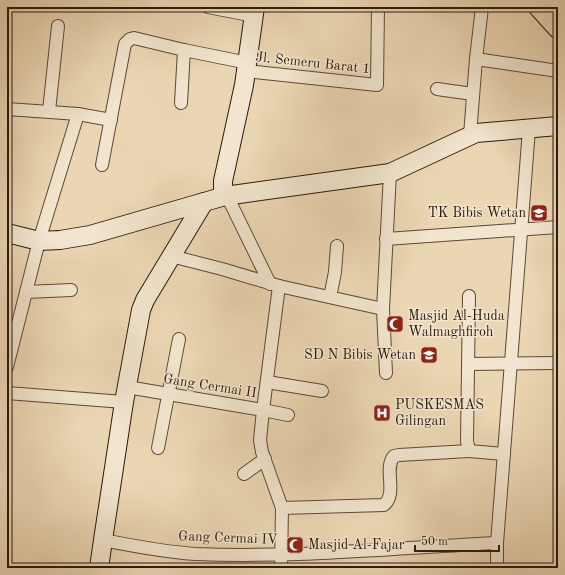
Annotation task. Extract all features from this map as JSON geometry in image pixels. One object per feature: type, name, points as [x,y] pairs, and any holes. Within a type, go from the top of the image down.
[{"type":"main road","points":[[539,7],[558,28]]},
{"type":"street","points":[[208,7],[255,12],[240,108],[223,181],[224,196],[231,204],[275,285],[267,382],[260,440],[282,508],[281,568]]},
{"type":"street","name":"Jl. Semeru Barat 1","points":[[111,120],[125,44],[126,41],[134,38],[247,67],[377,85],[378,7]]},
{"type":"street","points":[[470,135],[482,7]]},
{"type":"street","points":[[49,112],[58,26]]},
{"type":"street","points":[[181,103],[184,50]]},
{"type":"street","points":[[476,59],[558,71]]},
{"type":"street","points":[[437,89],[473,94]]},
{"type":"street","points":[[7,109],[78,114],[111,120],[102,166]]},
{"type":"street","points":[[7,367],[39,241],[78,114]]},
{"type":"street","points":[[7,233],[39,241],[60,240],[90,235],[224,196],[390,173],[470,135],[483,132],[558,126]]},
{"type":"street","points":[[497,568],[497,543],[529,129]]},
{"type":"street","points":[[386,372],[383,309],[390,173]]},
{"type":"street","points":[[100,568],[126,394],[141,310],[144,300],[204,202]]},
{"type":"street","points":[[386,239],[558,227]]},
{"type":"street","points":[[330,297],[335,272],[337,246]]},
{"type":"street","points":[[171,256],[275,285],[383,309]]},
{"type":"street","points":[[26,292],[71,290]]},
{"type":"street","points":[[469,296],[467,441],[469,451]]},
{"type":"street","points":[[158,448],[179,338]]},
{"type":"street","points":[[469,364],[558,363]]},
{"type":"street","points":[[267,382],[322,391]]},
{"type":"street","name":"Gang Cermai II","points":[[7,393],[168,394],[263,410],[288,416]]},
{"type":"street","points":[[282,508],[384,505],[390,496],[390,464],[394,456],[469,451],[504,454]]},
{"type":"street","points":[[244,474],[265,459]]},
{"type":"street","name":"Gang Cermai IV","points":[[103,540],[151,550],[195,554],[281,555],[497,543]]},
{"type":"place","name":"TK Bibis Wetan","points":[[539,213]]},
{"type":"place","name":"Masjid Al-Huda Walmaghfiroh","points":[[395,324]]},
{"type":"place","name":"SD N Bibis Wetan","points":[[429,355]]},
{"type":"place","name":"PUSKESMAS Gilingan","points":[[382,413]]},
{"type":"place","name":"Masjid Al-Fajar","points":[[295,545]]}]
